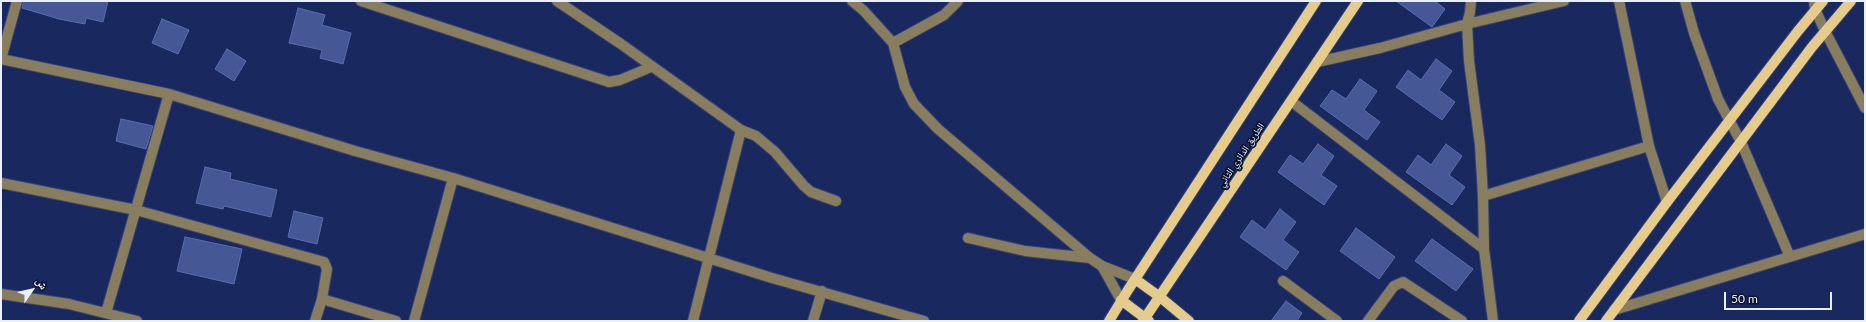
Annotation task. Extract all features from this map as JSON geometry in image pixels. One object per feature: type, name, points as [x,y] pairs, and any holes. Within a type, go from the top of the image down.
[{"type":"main road","name":"الطريق الدائري الثاني","points":[[1109,321],[1316,1]]},
{"type":"main road","name":"الطريق الدائري الثاني","points":[[1146,320],[1358,1]]},
{"type":"main road","points":[[1579,321],[1814,5],[1823,1]]},
{"type":"main road","points":[[1606,321],[1824,31],[1851,1]]},
{"type":"main road","points":[[1135,279],[1189,321]]},
{"type":"main road","points":[[1122,300],[1146,320]]},
{"type":"street","points":[[17,1],[1,59],[169,94],[355,151],[454,178],[772,278],[924,321]]},
{"type":"street","points":[[361,1],[609,82],[620,80],[650,67]]},
{"type":"street","points":[[557,1],[621,44],[650,67],[741,130],[756,136],[775,152],[811,192],[836,201]]},
{"type":"street","points":[[852,1],[863,10],[893,43],[905,87],[914,104],[938,129],[1090,258],[1102,266],[1135,279]]},
{"type":"street","points":[[893,43],[944,15],[958,1]]},
{"type":"street","points":[[1471,1],[1467,24],[1469,61],[1480,145],[1484,249],[1493,321]]},
{"type":"street","points":[[1317,62],[1380,48],[1467,24],[1564,1]]},
{"type":"street","points":[[1619,1],[1649,146],[1667,202]]},
{"type":"street","points":[[1685,1],[1694,33],[1718,100],[1740,142],[1790,257]]},
{"type":"street","points":[[1814,5],[1824,31],[1865,108]]},
{"type":"street","points":[[106,313],[169,94]]},
{"type":"street","points":[[1291,101],[1484,249]]},
{"type":"street","points":[[693,321],[741,130]]},
{"type":"street","points":[[1483,196],[1649,146]]},
{"type":"street","points":[[414,321],[454,178]]},
{"type":"street","points":[[1,183],[136,210],[324,262],[327,269],[322,299],[315,321]]},
{"type":"street","points":[[1614,310],[1865,234]]},
{"type":"street","points":[[968,238],[1025,251],[1090,258]]},
{"type":"street","points":[[1102,266],[1122,300]]},
{"type":"street","points":[[1283,282],[1337,321]]},
{"type":"street","points":[[1368,321],[1394,286],[1403,282],[1462,321]]},
{"type":"street","points":[[813,321],[822,291]]},
{"type":"street","points":[[1,294],[69,304],[137,321]]},
{"type":"street","points":[[322,299],[396,321]]},
{"type":"building","points":[[23,1],[108,1],[103,22],[86,18],[85,24],[59,19],[22,8]]},
{"type":"building","points":[[1396,1],[1435,1],[1445,9],[1432,27]]},
{"type":"building","points":[[298,8],[325,15],[322,25],[351,33],[343,64],[320,58],[322,50],[289,43]]},
{"type":"building","points":[[162,19],[189,30],[178,54],[152,43]]},
{"type":"building","points":[[227,49],[246,61],[234,81],[215,69]]},
{"type":"building","points":[[1436,59],[1452,71],[1439,90],[1455,102],[1442,120],[1396,87],[1408,70],[1421,80]]},
{"type":"building","points":[[1360,79],[1377,91],[1364,110],[1380,122],[1367,140],[1320,106],[1332,90],[1346,99]]},
{"type":"building","points":[[121,119],[153,126],[146,149],[116,141]]},
{"type":"building","points":[[1318,144],[1334,156],[1321,175],[1337,186],[1324,205],[1278,172],[1290,155],[1303,164]]},
{"type":"building","points":[[1446,144],[1462,156],[1449,175],[1465,187],[1452,205],[1406,172],[1418,155],[1431,165]]},
{"type":"building","points":[[205,167],[231,173],[230,179],[277,190],[271,217],[224,206],[223,209],[196,203]]},
{"type":"building","points":[[1280,209],[1296,222],[1283,240],[1299,252],[1286,270],[1240,237],[1252,220],[1265,230]]},
{"type":"building","points":[[294,211],[323,218],[317,244],[288,237]]},
{"type":"building","points":[[1356,228],[1395,257],[1379,279],[1340,251]]},
{"type":"building","points":[[185,237],[242,249],[234,284],[177,271]]},
{"type":"building","points":[[1432,239],[1473,269],[1456,291],[1415,261]]},
{"type":"building","points":[[1286,301],[1302,313],[1297,321],[1271,321]]}]
